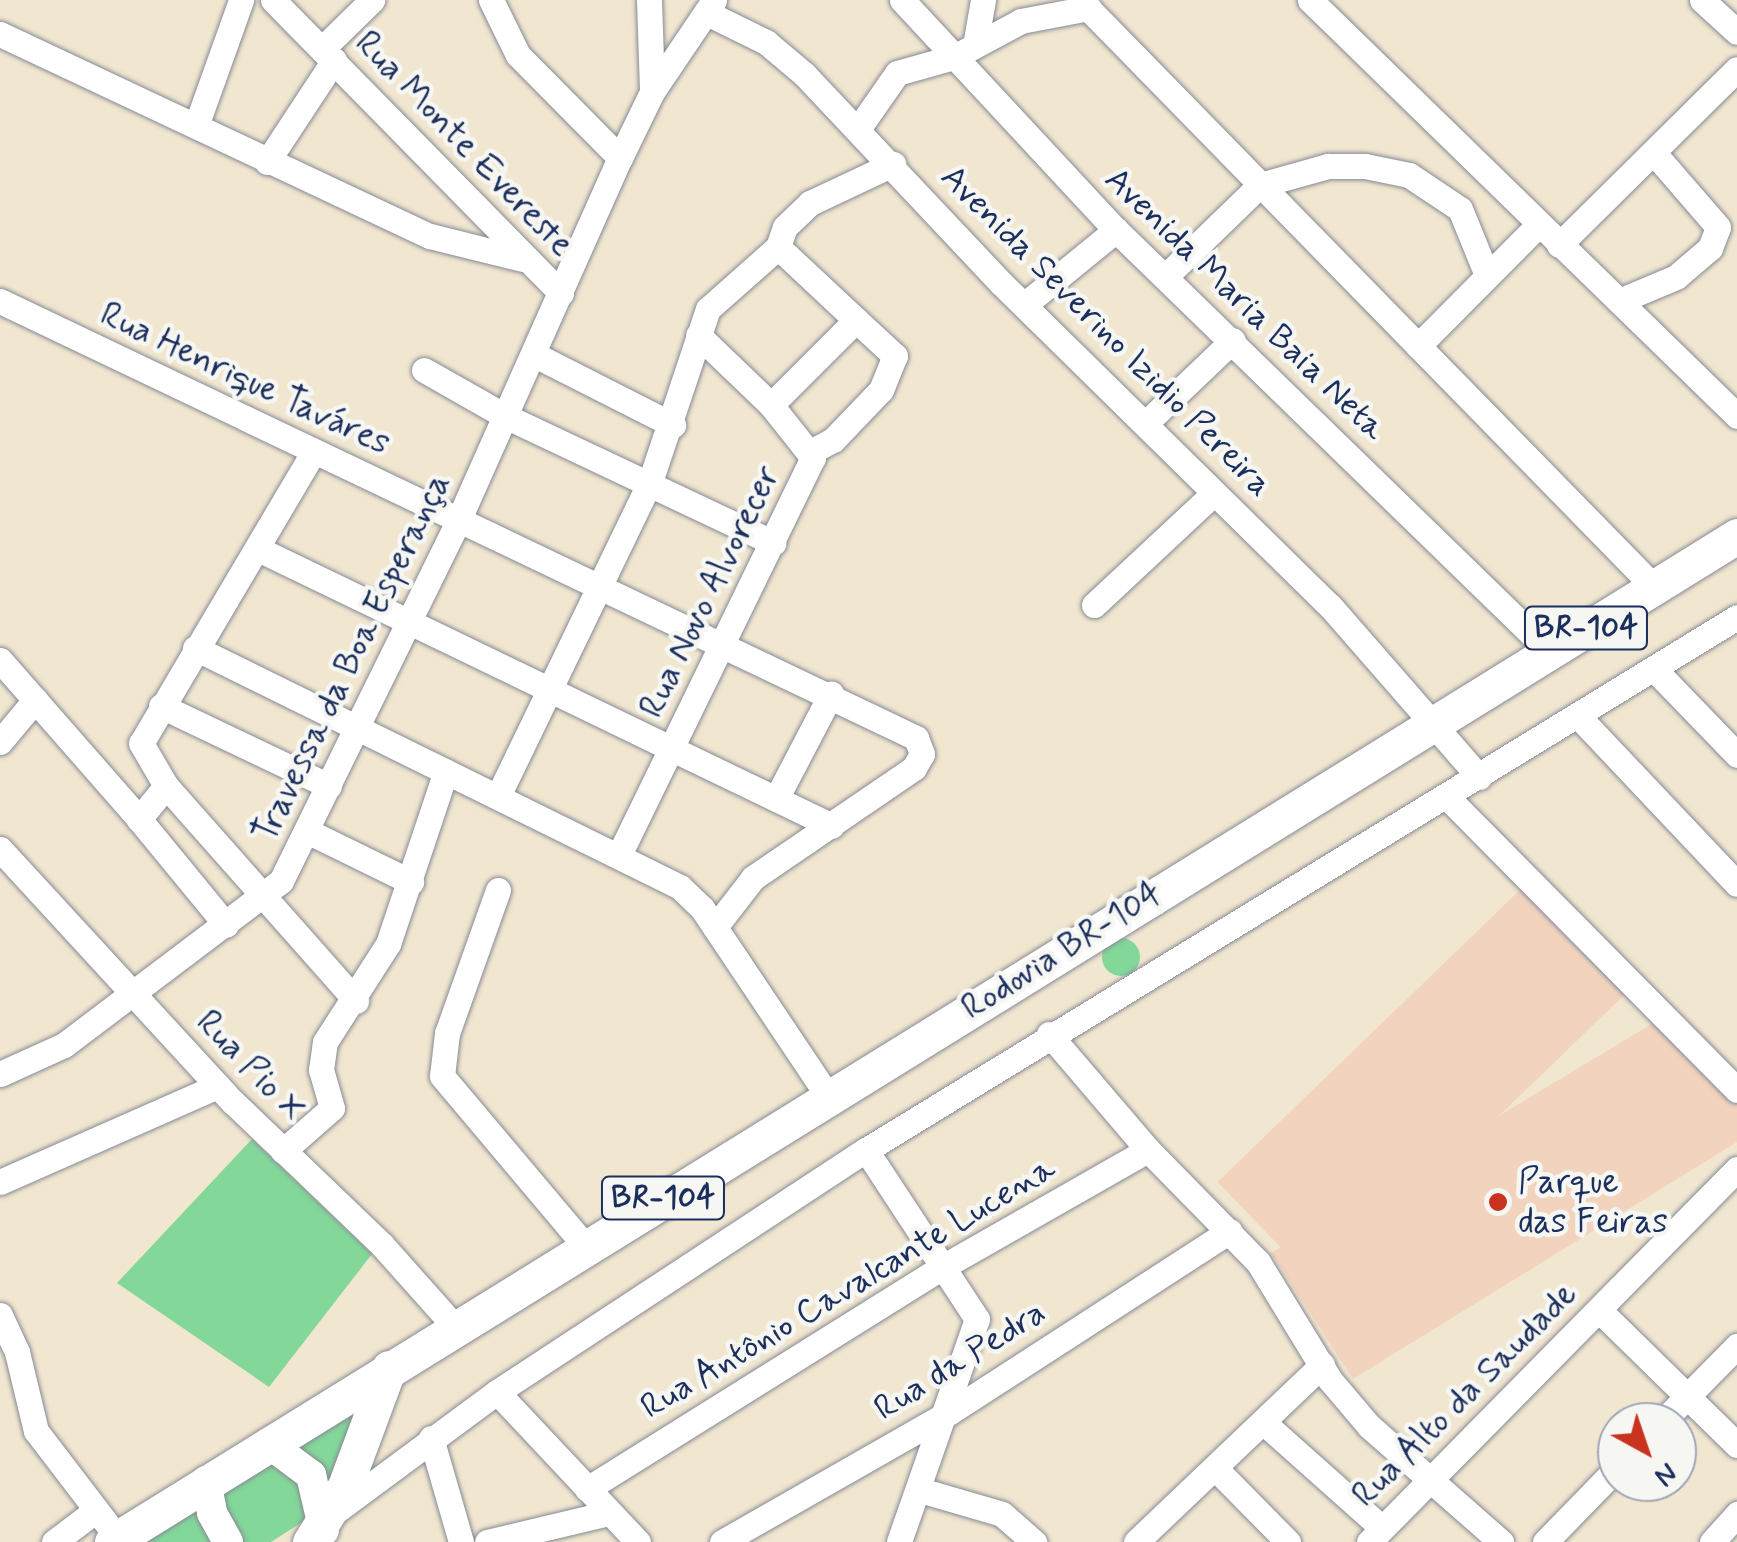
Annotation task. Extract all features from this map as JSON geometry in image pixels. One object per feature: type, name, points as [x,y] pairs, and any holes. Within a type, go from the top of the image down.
[{"type":"highway","name":"Rodovia BR-104","points":[[114,1535],[1737,536]]},
{"type":"highway","points":[[323,1530],[389,1368]]},
{"type":"main road","points":[[268,1443],[311,1475],[323,1530]]},
{"type":"main road","points":[[206,1481],[228,1542]]},
{"type":"street","points":[[196,126],[240,0]]},
{"type":"street","name":"Rua Monte Evereste","points":[[273,0],[522,259],[561,294]]},
{"type":"street","points":[[268,162],[328,54],[372,0]]},
{"type":"street","points":[[491,0],[518,55],[620,158]]},
{"type":"street","points":[[649,0],[652,92]]},
{"type":"street","name":"Avenida Maria Baia Neta","points":[[902,0],[1116,230],[1548,650]]},
{"type":"street","points":[[976,40],[983,0]]},
{"type":"street","points":[[1310,0],[1737,416]]},
{"type":"street","points":[[1708,2],[1737,32]]},
{"type":"street","points":[[858,130],[897,73],[954,58],[976,40],[1021,21],[1084,4],[1654,587]]},
{"type":"street","name":"Travessa da Boa Esperança","points":[[0,1074],[64,1045],[267,897],[307,832],[459,519],[652,92],[712,7]]},
{"type":"street","name":"Avenida Severino Izidio Pereira","points":[[712,7],[766,42],[893,164],[1024,304],[1148,422],[1436,720],[1479,777]]},
{"type":"street","points":[[0,34],[430,236],[522,259]]},
{"type":"street","points":[[1559,244],[1737,69]]},
{"type":"street","points":[[1619,301],[1676,278],[1710,248],[1718,226],[1654,152]]},
{"type":"street","points":[[499,794],[650,482],[673,425],[708,309],[778,247],[785,227],[810,203],[893,164]]},
{"type":"street","points":[[1166,276],[1260,185],[1328,166],[1409,175],[1460,209],[1487,275]]},
{"type":"street","points":[[1418,346],[1539,224]]},
{"type":"street","points":[[1024,304],[1116,230]]},
{"type":"street","points":[[778,247],[896,356],[880,390],[833,440],[812,451]]},
{"type":"street","name":"Rua Henrique Taváres","points":[[0,302],[908,730],[922,754],[914,768],[832,826]]},
{"type":"street","points":[[771,404],[856,320]]},
{"type":"street","name":"Rua Novo Alvorecer","points":[[620,853],[809,474],[812,451],[771,404],[698,334]]},
{"type":"street","points":[[1148,422],[1233,340]]},
{"type":"street","points":[[536,355],[673,425]]},
{"type":"street","points":[[424,370],[505,416],[774,543]]},
{"type":"street","points":[[314,451],[140,742],[166,786],[356,1001]]},
{"type":"street","points":[[1094,606],[1214,493]]},
{"type":"street","points":[[258,549],[832,826]]},
{"type":"street","points":[[323,1530],[432,1438],[497,1392],[866,1150],[1048,1034],[1446,798],[1737,617]]},
{"type":"street","points":[[194,648],[620,853],[680,887],[715,927],[828,1096]]},
{"type":"street","points":[[0,660],[226,926]]},
{"type":"street","points":[[1655,670],[1737,754]]},
{"type":"street","points":[[776,799],[832,694]]},
{"type":"street","points":[[0,742],[35,700]]},
{"type":"street","points":[[161,706],[329,786]]},
{"type":"street","points":[[1578,716],[1737,884]]},
{"type":"street","points":[[283,1151],[332,1108],[321,1056],[336,1022],[356,1001],[411,882],[446,771]]},
{"type":"street","points":[[139,819],[166,786]]},
{"type":"street","points":[[1446,798],[1737,1090]]},
{"type":"street","points":[[715,927],[753,878],[832,826]]},
{"type":"street","points":[[307,832],[411,882]]},
{"type":"street","name":"Rua Pio X","points":[[1,852],[218,1086],[456,1327]]},
{"type":"street","points":[[498,890],[447,1034],[442,1076],[586,1246]]},
{"type":"street","points":[[1048,1034],[1148,1150],[1258,1262],[1322,1365],[1369,1426],[1501,1542]]},
{"type":"street","points":[[0,1182],[218,1086]]},
{"type":"street","points":[[866,1150],[946,1265],[977,1320],[950,1412],[900,1542]]},
{"type":"street","name":"Rua Antônio Cavalcante Lucena","points":[[587,1489],[946,1265],[1148,1150]]},
{"type":"street","name":"Rua Alto da Saudade","points":[[1376,1535],[1737,1169]]},
{"type":"street","name":"Rua da Pedra","points":[[722,1542],[950,1412],[1230,1231]]},
{"type":"street","points":[[1599,1310],[1737,1445]]},
{"type":"street","points":[[0,1316],[22,1372],[36,1431],[114,1535]]},
{"type":"street","points":[[1680,1402],[1737,1346]]},
{"type":"street","points":[[1136,1542],[1322,1365]]},
{"type":"street","points":[[497,1392],[638,1542]]},
{"type":"street","points":[[1263,1422],[1376,1535]]},
{"type":"street","points":[[432,1438],[462,1542]]},
{"type":"street","points":[[1216,1468],[1288,1542]]},
{"type":"street","points":[[1545,1542],[1597,1489]]},
{"type":"street","points":[[920,1490],[1002,1514],[1034,1542]]},
{"type":"street","points":[[487,1542],[609,1513]]},
{"type":"street","points":[[1712,1542],[1737,1514]]},
{"type":"street","points":[[54,1542],[114,1535]]},
{"type":"shaded area","name":"Parque das Feiras","points":[[1524,886],[1627,992],[1320,1288],[1218,1182]]},
{"type":"shaded area","name":"Parque das Feiras","points":[[1660,1019],[1737,1101],[1737,1142],[1353,1379],[1271,1253]]},
{"type":"green space","points":[[1121,938],[1134,944],[1140,957],[1134,970],[1121,976],[1108,970],[1102,957],[1108,944]]},
{"type":"green space","points":[[252,1139],[372,1254],[269,1387],[117,1283]]},
{"type":"green space","points":[[362,1404],[328,1503],[325,1474],[296,1444]]},
{"type":"green space","points":[[279,1455],[304,1473],[307,1519],[271,1542],[240,1542],[218,1492]]},
{"type":"green space","points":[[202,1503],[219,1542],[145,1542]]},
{"type":"place","name":"Parque das Feiras","points":[[1498,1202]]}]
